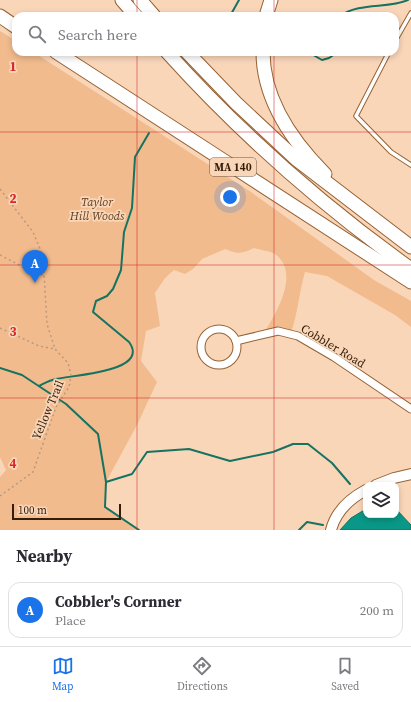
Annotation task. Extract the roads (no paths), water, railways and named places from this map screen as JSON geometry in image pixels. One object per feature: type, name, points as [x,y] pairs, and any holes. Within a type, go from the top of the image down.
[{"type":"highway","points":[[122,0],[132,12]]},
{"type":"highway","points":[[140,0],[150,12]]},
{"type":"highway","points":[[267,12],[271,0]]},
{"type":"highway","points":[[0,16],[12,24]]},
{"type":"highway","name":"MA 140","points":[[62,56],[411,282]]},
{"type":"highway","points":[[171,56],[217,104],[306,187],[411,269]]},
{"type":"highway","points":[[191,56],[236,103],[296,159],[411,247]]},
{"type":"highway","points":[[264,56],[268,88],[279,116],[292,136],[322,171],[365,213]]},
{"type":"street","points":[[216,328],[227,330],[233,334],[236,341],[237,348],[235,355],[230,361],[224,364],[216,365],[209,362],[204,358],[201,351],[200,343],[203,336],[216,328]]},
{"type":"street","name":"Cobbler Road","points":[[236,341],[278,331],[298,336],[334,357],[411,409]]},
{"type":"street","points":[[384,482],[411,474]]},
{"type":"street","points":[[331,530],[333,523],[341,509],[363,492]]},
{"type":"lane","points":[[399,34],[411,13]]},
{"type":"lane","points":[[387,56],[356,116],[391,152],[411,165]]},
{"type":"water","points":[[363,511],[363,518],[399,518],[399,512],[411,525],[411,530],[340,530],[351,518]]},
{"type":"waterway","points":[[232,12],[239,0]]},
{"type":"waterway","points":[[348,12],[365,7],[400,3],[408,0]]},
{"type":"waterway","points":[[315,56],[322,60],[332,56]]},
{"type":"waterway","points":[[39,386],[54,379],[92,373],[120,366],[129,360],[133,352],[129,342],[93,312],[96,301],[107,296],[113,289],[121,270],[124,232],[132,208],[135,157],[149,133]]},
{"type":"waterway","points":[[0,368],[22,375],[66,404],[98,434],[106,482],[105,507],[139,530]]},
{"type":"waterway","points":[[106,482],[132,474],[147,452],[189,449],[230,461],[273,452],[293,444],[308,444],[332,463],[350,484]]},
{"type":"waterway","points":[[299,530],[307,522],[323,525]]},
{"type":"place","name":"Cobbler's Cornner","points":[[35,283]]},
{"type":"park label","name":"Taylor Hill Woods","points":[[97,209]]}]
